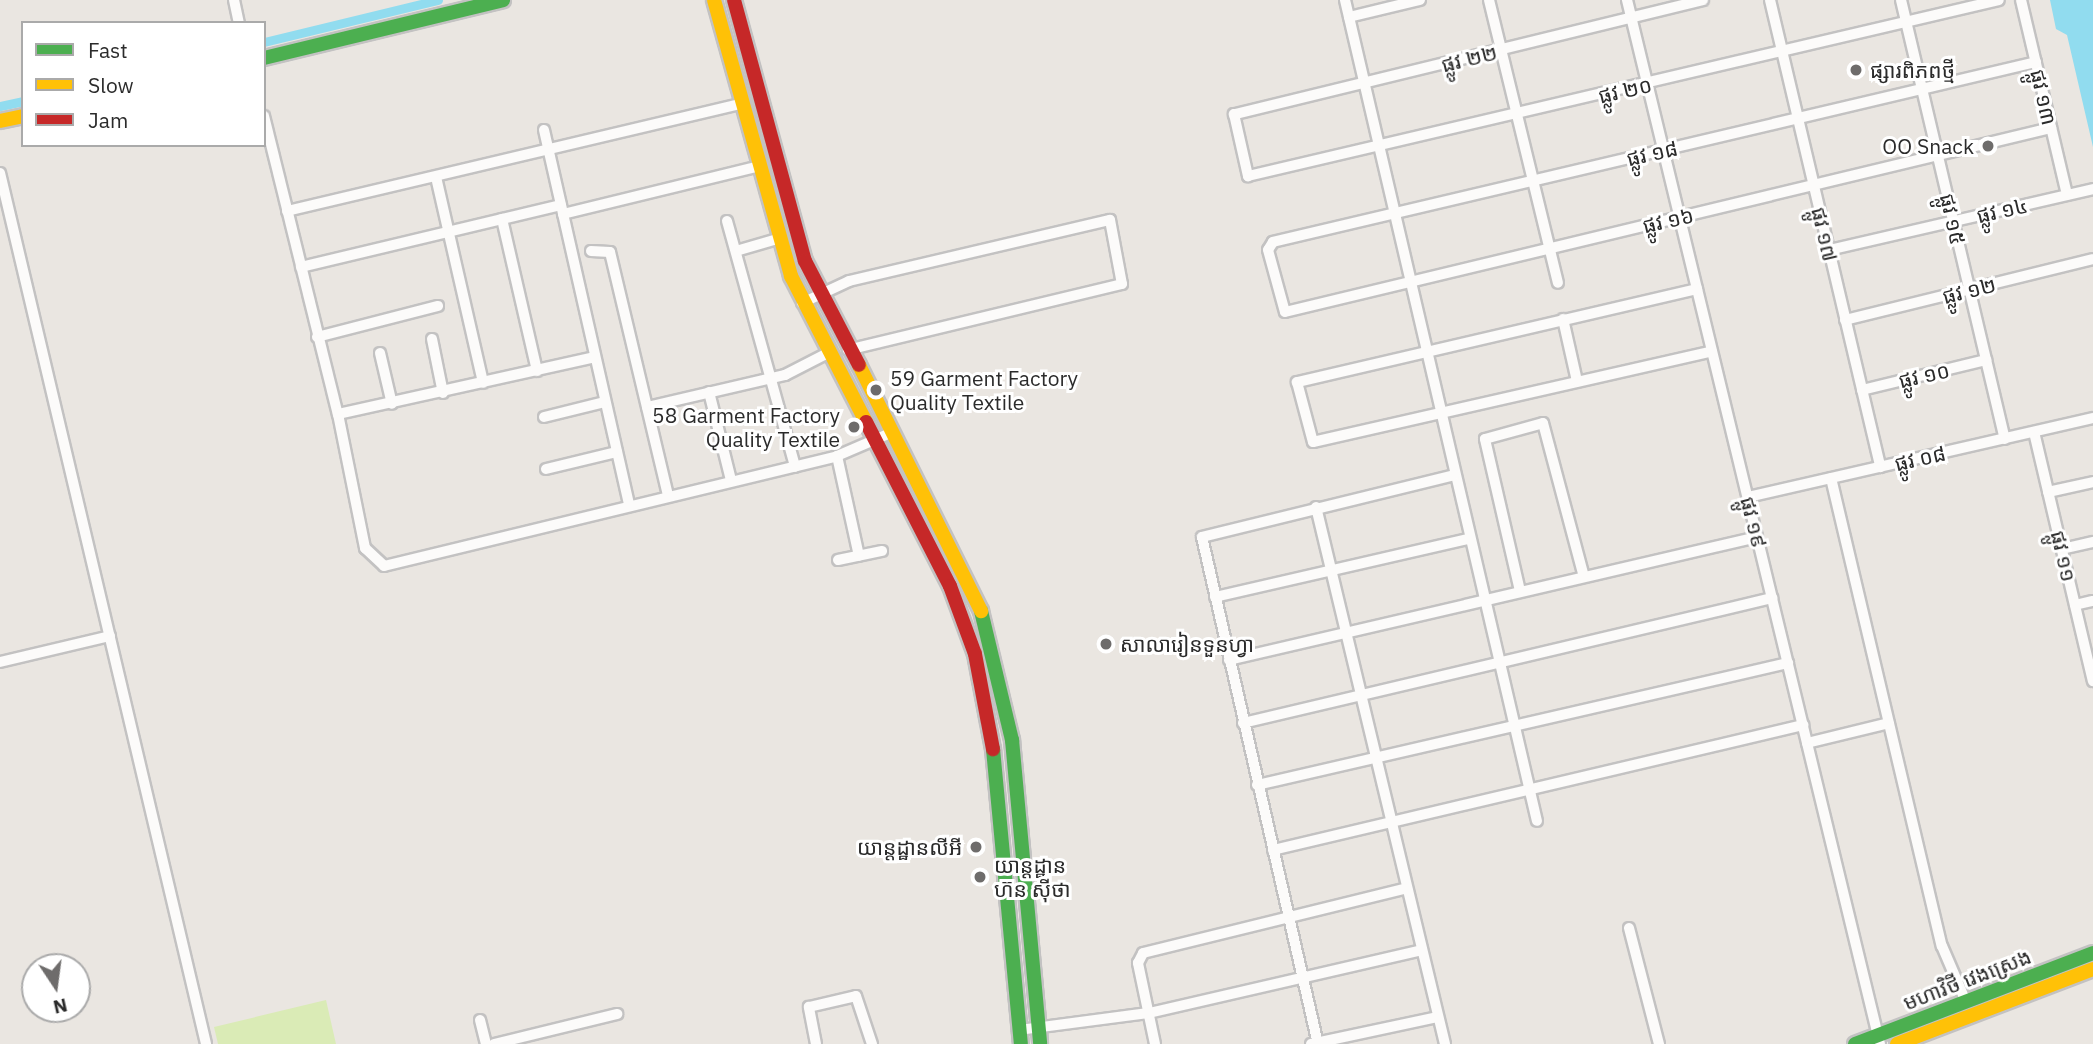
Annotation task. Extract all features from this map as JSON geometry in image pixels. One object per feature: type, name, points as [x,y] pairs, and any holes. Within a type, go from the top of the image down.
[{"type":"main road","points":[[266,58],[503,0]]},
{"type":"main road","points":[[714,0],[777,239],[802,303],[826,354],[876,441],[968,631],[989,718],[1020,1037]]},
{"type":"main road","points":[[734,0],[794,230],[820,295],[846,351],[893,432],[987,627],[1008,715],[1040,1044]]},
{"type":"main road","points":[[0,121],[21,116]]},
{"type":"main road","points":[[968,631],[987,627]]},
{"type":"main road","points":[[989,718],[1008,715]]},
{"type":"main road","name":"មហាវិថី វេងស្រេង","points":[[1855,1044],[1879,1040],[1966,1002],[2093,953]]},
{"type":"main road","name":"មហាវិថី វេងស្រេង","points":[[1897,1044],[2093,969]]},
{"type":"street","points":[[233,0],[238,21]]},
{"type":"street","points":[[1345,0],[1537,821]]},
{"type":"street","points":[[1349,18],[1420,0]]},
{"type":"street","points":[[1489,0],[1558,283]]},
{"type":"street","name":"ផ្លូវ ១៩","points":[[1627,0],[1879,1040]]},
{"type":"street","name":"ផ្លូវ ២២","points":[[1250,180],[1234,114],[1703,0]]},
{"type":"street","name":"ផ្លូវ ១៧","points":[[1770,0],[1880,467]]},
{"type":"street","name":"ផ្លូវ ១៥","points":[[1900,0],[2005,439]]},
{"type":"street","name":"ផ្លូវ ២០","points":[[1250,180],[1999,0]]},
{"type":"street","name":"ផ្លូវ ១៣","points":[[2021,0],[2067,195]]},
{"type":"street","name":"ផ្លូវ ១៨","points":[[1285,312],[1268,244],[2036,62]]},
{"type":"street","points":[[288,211],[741,104]]},
{"type":"street","points":[[266,124],[338,414],[365,548],[384,566],[629,503],[837,456],[893,432]]},
{"type":"street","name":"ផ្លូវ ១៦","points":[[1285,312],[2051,128]]},
{"type":"street","points":[[544,130],[629,503]]},
{"type":"street","points":[[301,267],[502,219],[562,209],[757,167]]},
{"type":"street","points":[[0,173],[206,1044]]},
{"type":"street","points":[[436,177],[483,383]]},
{"type":"street","name":"ផ្លូវ ១៤","points":[[1829,250],[2093,189]]},
{"type":"street","points":[[502,219],[537,371]]},
{"type":"street","points":[[802,303],[849,281],[1110,220],[1122,284],[846,351]]},
{"type":"street","points":[[727,221],[773,378],[795,467]]},
{"type":"street","points":[[736,251],[777,239]]},
{"type":"street","points":[[591,251],[610,252],[668,495]]},
{"type":"street","name":"ផ្លូវ ១២","points":[[1845,320],[2093,259]]},
{"type":"street","points":[[1697,289],[1425,349],[1297,382],[1311,442],[1712,351]]},
{"type":"street","points":[[317,337],[438,306]]},
{"type":"street","points":[[1563,319],[1577,381]]},
{"type":"street","points":[[432,340],[443,393]]},
{"type":"street","points":[[380,353],[392,404]]},
{"type":"street","points":[[647,407],[773,378],[826,354]]},
{"type":"street","points":[[338,414],[443,393],[595,356]]},
{"type":"street","name":"ផ្លូវ ១០","points":[[1862,390],[1986,360]]},
{"type":"street","points":[[709,393],[731,480]]},
{"type":"street","points":[[544,417],[606,402]]},
{"type":"street","name":"ផ្លូវ ០៨","points":[[1748,497],[2093,418]]},
{"type":"street","points":[[1520,591],[1485,439],[1543,423],[1584,577]]},
{"type":"street","name":"ផ្លូវ ១១","points":[[2034,432],[2075,605],[2091,660],[2093,681]]},
{"type":"street","points":[[546,469],[617,452]]},
{"type":"street","points":[[837,456],[859,556]]},
{"type":"street","points":[[1438,1017],[1315,1044],[1203,535],[1454,475]]},
{"type":"street","points":[[1831,478],[1942,946],[1966,1002]]},
{"type":"street","points":[[2048,492],[2093,482]]},
{"type":"street","points":[[1317,507],[1445,1044]]},
{"type":"street","points":[[1229,660],[1757,537]]},
{"type":"street","points":[[1215,597],[1331,568],[1469,539]]},
{"type":"street","points":[[2062,548],[2093,542]]},
{"type":"street","points":[[838,560],[882,551]]},
{"type":"street","points":[[1243,723],[1772,598]]},
{"type":"street","points":[[2075,605],[2093,601]]},
{"type":"street","points":[[0,662],[110,636]]},
{"type":"street","points":[[1257,785],[1515,728],[1788,663]]},
{"type":"street","points":[[1807,743],[1889,723]]},
{"type":"street","points":[[1273,850],[1803,725]]},
{"type":"street","points":[[1155,1044],[1138,963],[1143,953],[1407,888]]},
{"type":"street","points":[[1629,928],[1659,1044]]},
{"type":"street","points":[[1020,1037],[1038,1028],[1149,1013],[1422,950]]},
{"type":"street","points":[[816,1044],[809,1007],[856,996],[873,1044]]},
{"type":"street","points":[[494,1044],[617,1014]]},
{"type":"street","points":[[480,1020],[486,1044]]},
{"type":"green space","points":[[326,1000],[336,1044],[218,1044],[214,1027]]},
{"type":"water","points":[[2050,0],[2093,0],[2093,147],[2067,35],[2056,29]]},
{"type":"waterway","points":[[266,42],[438,0]]},
{"type":"waterway","points":[[0,106],[21,101]]},
{"type":"traffic: fast","points":[[266,58],[503,0]]},
{"type":"traffic: fast","points":[[981,611],[1012,740],[1040,1044]]},
{"type":"traffic: fast","points":[[993,749],[1021,1044]]},
{"type":"traffic: fast","points":[[1855,1044],[2093,953]]},
{"type":"traffic: slow","points":[[714,0],[791,276],[866,422]]},
{"type":"traffic: slow","points":[[0,121],[21,116]]},
{"type":"traffic: slow","points":[[859,365],[981,611]]},
{"type":"traffic: slow","points":[[1897,1044],[2093,969]]},
{"type":"traffic: jam","points":[[734,0],[805,261],[859,365]]},
{"type":"traffic: jam","points":[[866,422],[950,586],[975,654],[993,749]]},
{"type":"place","name":"ផ្សារពិភពថ្មី","points":[[1856,70]]},
{"type":"place","name":"OO Snack","points":[[1988,146]]},
{"type":"place","name":"59 Garment Factory Quality Textile","points":[[876,390]]},
{"type":"place","name":"58 Garment Factory Quality Textile","points":[[854,427]]},
{"type":"place","name":"សាលារៀនទួនហ្វា","points":[[1106,644]]},
{"type":"place","name":"យាន្ដដ្ឋានលីអី","points":[[976,847]]},
{"type":"place","name":"យាន្ដដ្ឋាន ហ៊ន ស៊ីថា","points":[[980,877]]}]
